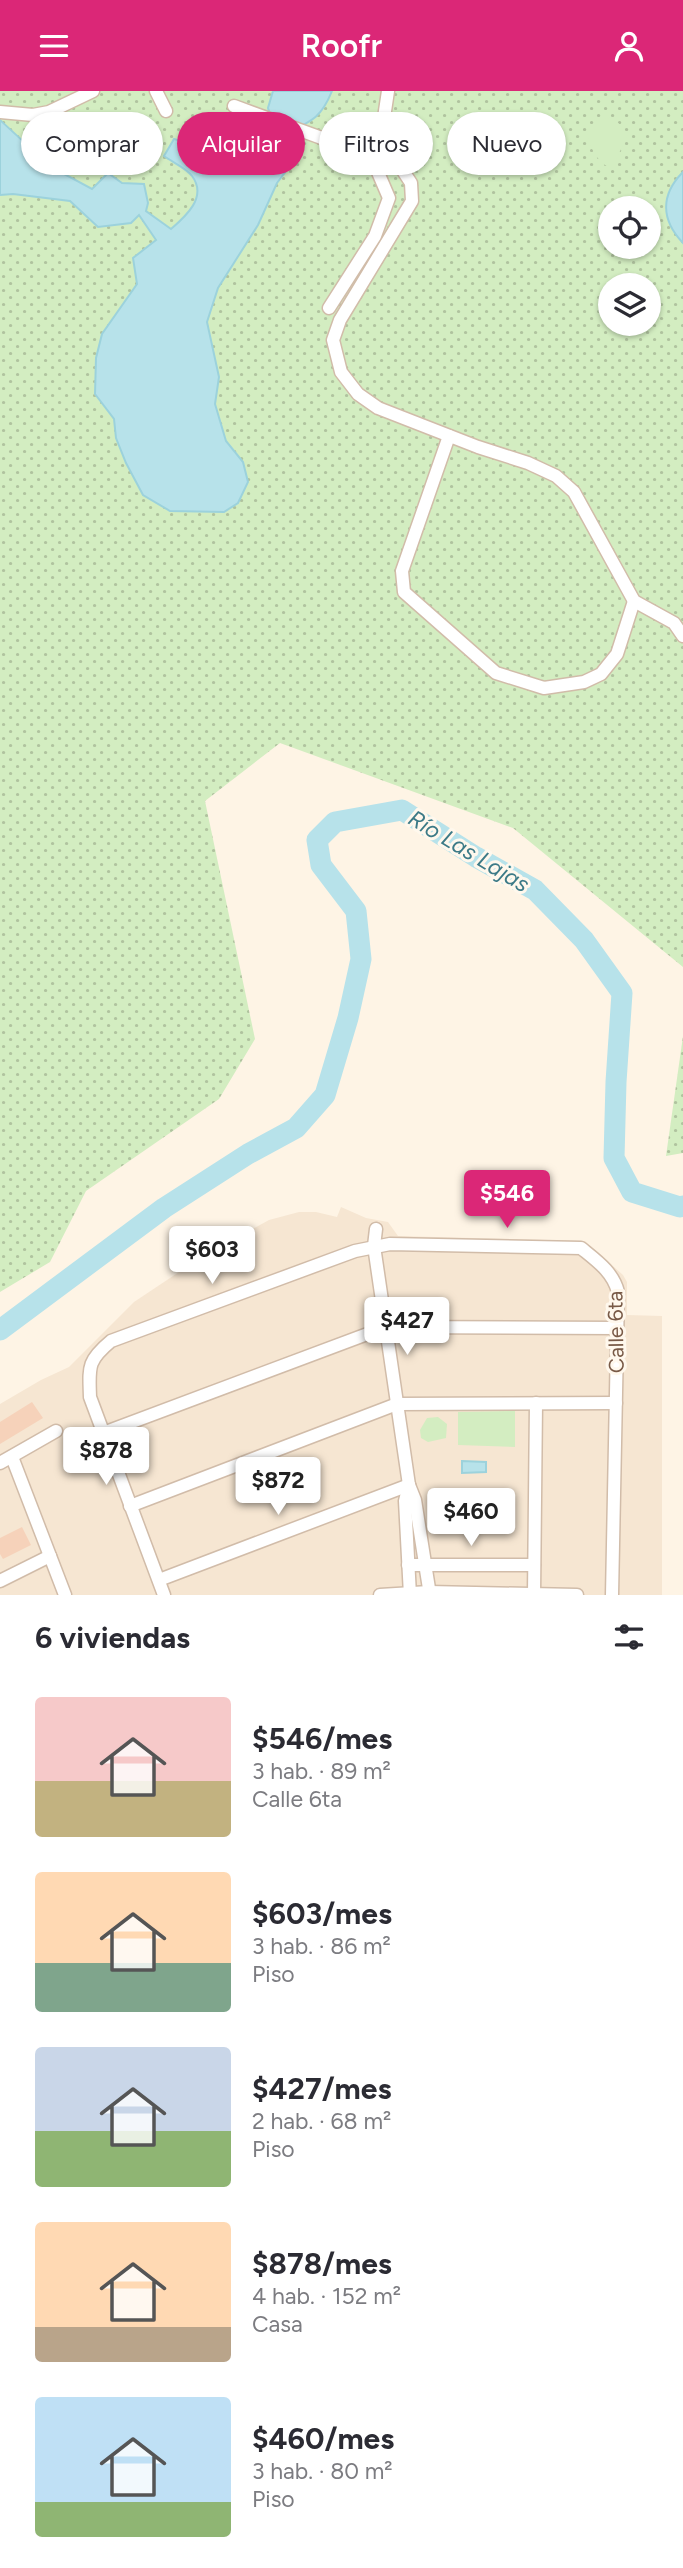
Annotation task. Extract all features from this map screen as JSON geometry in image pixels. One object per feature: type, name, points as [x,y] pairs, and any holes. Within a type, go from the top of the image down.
[{"type":"street","points":[[1,111],[33,115],[48,112],[93,91]]},
{"type":"street","points":[[156,91],[166,111]]},
{"type":"street","points":[[385,112],[388,91]]},
{"type":"street","points":[[234,106],[319,138]]},
{"type":"street","points":[[329,309],[375,236],[389,198],[379,175]]},
{"type":"street","points":[[406,175],[411,183],[412,201],[355,291],[333,340],[341,372],[358,394],[378,408],[528,463],[556,477],[573,492],[634,601],[674,623],[683,636]]},
{"type":"street","points":[[449,436],[402,571],[404,592],[496,673],[544,688],[583,682],[601,674],[617,654],[634,601]]},
{"type":"street","points":[[376,1229],[374,1247],[409,1485],[415,1500],[430,1593]]},
{"type":"street","name":"Calle 6ta","points":[[164,1595],[90,1397],[89,1371],[94,1355],[111,1341],[355,1251],[390,1244],[581,1248],[600,1263],[615,1281],[618,1292],[612,1595]]},
{"type":"street","points":[[103,1433],[386,1327],[617,1328]]},
{"type":"street","points":[[534,1594],[536,1403]]},
{"type":"street","points":[[130,1506],[397,1404],[616,1403]]},
{"type":"street","points":[[0,1464],[56,1431]]},
{"type":"street","points":[[12,1457],[65,1595]]},
{"type":"street","points":[[409,1485],[405,1501],[410,1594]]},
{"type":"street","points":[[159,1580],[409,1485]]},
{"type":"street","points":[[0,1581],[50,1556]]},
{"type":"street","points":[[408,1565],[534,1565]]},
{"type":"street","points":[[380,1595],[577,1595]]},
{"type":"shaded area","points":[[341,1207],[366,1218],[388,1222],[398,1236],[585,1241],[623,1275],[627,1282],[627,1315],[662,1316],[662,1595],[0,1595],[0,1404],[69,1367],[134,1302],[203,1256],[269,1220],[299,1212],[316,1212],[337,1217]]},
{"type":"green space","points":[[0,91],[683,91],[683,967],[513,828],[280,743],[205,801],[255,1039],[219,1099],[86,1191],[50,1262],[0,1292]]},
{"type":"green space","points":[[613,117],[628,134],[616,160],[608,167],[593,151],[587,129],[596,121]]},
{"type":"green space","points":[[683,1036],[683,1153],[666,1156]]},
{"type":"green space","points":[[515,1411],[515,1447],[458,1445],[458,1412]]},
{"type":"green space","points":[[438,1417],[447,1424],[446,1438],[428,1442],[421,1438],[420,1430],[427,1418]]},
{"type":"water","points":[[273,91],[332,91],[316,117],[305,123],[305,112],[269,112]]},
{"type":"water","points":[[0,120],[21,139],[21,175],[66,175],[92,189],[106,175],[111,175],[122,183],[144,184],[148,203],[146,211],[171,229],[193,206],[196,199],[196,184],[192,176],[283,175],[258,225],[218,288],[207,322],[219,377],[215,404],[226,441],[243,462],[248,482],[238,503],[224,512],[170,511],[143,495],[116,438],[114,419],[95,394],[96,358],[102,334],[137,284],[133,258],[156,240],[139,215],[131,223],[98,227],[70,201],[13,194],[0,195]]},
{"type":"water","points":[[174,139],[177,140],[177,164],[164,156]]},
{"type":"water","points":[[683,172],[683,243],[670,225],[666,207],[670,190]]},
{"type":"water","points":[[462,1461],[486,1462],[486,1472],[462,1473]]},
{"type":"building","points":[[32,1402],[43,1418],[0,1444],[0,1422]]},
{"type":"building","points":[[22,1527],[31,1545],[3,1559],[0,1554],[0,1538]]},
{"type":"waterway","name":"Río Las Lajas","points":[[0,1330],[164,1208],[248,1154],[296,1128],[325,1095],[348,1018],[361,959],[356,911],[321,865],[317,840],[335,822],[402,810],[476,857],[535,890],[584,940],[622,993],[614,1158],[632,1192],[683,1206]]}]
